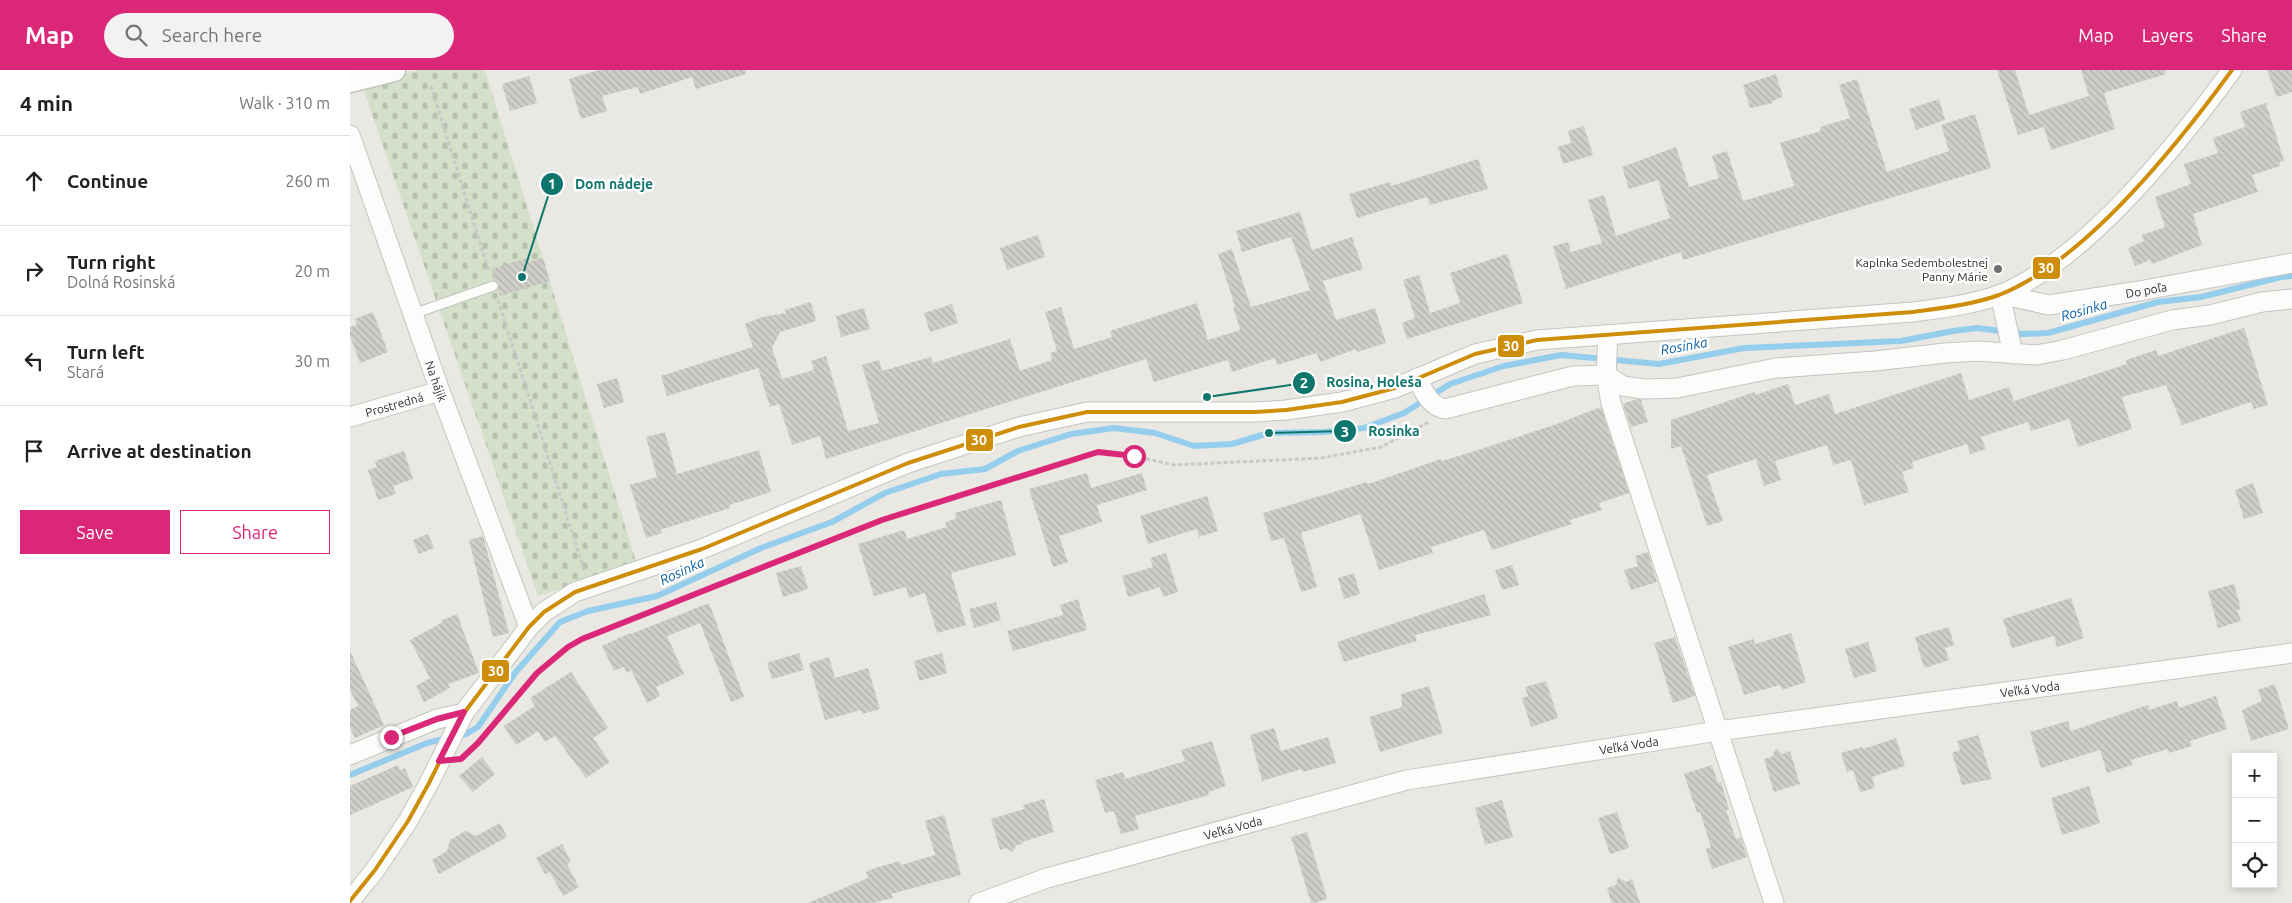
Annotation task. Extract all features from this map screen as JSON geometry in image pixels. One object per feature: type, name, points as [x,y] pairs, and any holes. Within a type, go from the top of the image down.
[{"type":"street","points":[[350,81],[394,70]]},
{"type":"street","points":[[1428,395],[1475,354],[1537,340],[1913,312],[1968,304],[2000,294],[2044,270],[2106,217],[2160,161],[2232,70]]},
{"type":"street","name":"Na hájik","points":[[350,135],[440,391],[529,627]]},
{"type":"street","name":"Do poľa","points":[[2000,294],[2049,305],[2139,291],[2292,263]]},
{"type":"street","points":[[2000,294],[2010,341]]},
{"type":"street","points":[[1607,365],[1623,386],[1644,389],[1677,388],[1776,368],[1875,361],[1945,353],[1977,352],[2010,341],[2036,354],[2063,350],[2172,320],[2210,315],[2262,302],[2292,299]]},
{"type":"street","points":[[1608,335],[1607,365],[1611,403],[1774,903]]},
{"type":"street","points":[[357,899],[408,821],[460,718],[529,627],[560,601],[589,588],[710,546],[908,463],[1046,420],[1102,412],[1286,410],[1369,396],[1428,395],[1452,408],[1573,376],[1607,365]]},
{"type":"street","name":"Prostredná","points":[[350,416],[440,391]]},
{"type":"street","name":"Veľká Voda","points":[[979,903],[1047,878],[1407,780],[1718,731],[2292,653]]},
{"type":"street","points":[[350,755],[437,719],[460,718]]},
{"type":"lane","points":[[413,314],[493,286]]},
{"type":"path","points":[[431,86],[589,588]]},
{"type":"path","points":[[441,758],[461,759],[478,743],[537,673],[568,647],[582,639],[882,520],[1098,452],[1134,456],[1174,465],[1322,458],[1381,448],[1432,420],[1428,395]]},
{"type":"green space","points":[[419,70],[485,70],[637,565],[538,596],[362,85]]},
{"type":"building","points":[[599,70],[746,70],[746,74],[696,89],[692,77],[640,94],[638,87],[602,96],[607,111],[581,119],[569,79]]},
{"type":"building","points":[[1997,70],[2015,70],[2029,115],[2089,96],[2081,70],[2165,70],[2166,74],[2104,93],[2115,129],[2051,150],[2044,127],[2018,135]]},
{"type":"building","points":[[2267,70],[2292,70],[2292,92],[2277,97]]},
{"type":"building","points":[[1776,74],[1783,97],[1772,101],[1773,103],[1750,108],[1743,85]]},
{"type":"building","points":[[529,76],[537,103],[510,111],[502,84]]},
{"type":"building","points":[[1857,79],[1887,172],[1949,151],[1941,125],[1975,114],[1991,168],[1683,260],[1681,252],[1566,289],[1553,246],[1568,242],[1571,252],[1602,243],[1588,200],[1604,195],[1616,236],[1670,218],[1658,180],[1629,189],[1622,167],[1676,147],[1689,187],[1719,178],[1712,156],[1727,151],[1743,201],[1794,186],[1780,143],[1821,131],[1820,127],[1850,118],[1839,85]]},
{"type":"building","points":[[1939,99],[1945,120],[1916,130],[1909,109]]},
{"type":"building","points":[[2266,103],[2284,161],[2279,162],[2280,166],[2252,175],[2258,192],[2193,214],[2202,245],[2152,264],[2150,260],[2135,266],[2128,248],[2144,241],[2142,235],[2165,227],[2155,197],[2191,184],[2184,164],[2218,153],[2213,138],[2245,127],[2240,112]]},
{"type":"building","points":[[1584,126],[1593,155],[1563,164],[1558,147],[1571,143],[1568,131]]},
{"type":"building","points":[[1478,159],[1488,189],[1430,205],[1427,197],[1357,218],[1349,194],[1390,182],[1391,186]]},
{"type":"building","points":[[1300,212],[1312,250],[1352,237],[1363,269],[1323,281],[1336,320],[1375,308],[1386,343],[1357,352],[1356,349],[1320,362],[1317,353],[1277,365],[1275,358],[1232,372],[1228,360],[1154,382],[1146,359],[826,459],[820,436],[792,445],[779,404],[770,407],[758,368],[667,396],[661,376],[753,347],[745,324],[762,317],[786,313],[785,310],[811,302],[816,321],[780,332],[772,348],[782,379],[814,370],[811,361],[826,356],[848,431],[879,423],[862,365],[879,360],[882,371],[931,357],[933,363],[1010,339],[1020,371],[1052,360],[1050,353],[1057,351],[1045,312],[1061,307],[1074,349],[1112,337],[1110,331],[1197,303],[1208,340],[1240,330],[1233,307],[1235,306],[1218,254],[1232,249],[1251,307],[1310,290],[1291,237],[1242,252],[1236,231]]},
{"type":"building","points":[[1038,235],[1045,257],[1007,270],[1000,248]]},
{"type":"building","points":[[1507,254],[1523,303],[1407,339],[1402,323],[1415,318],[1403,280],[1419,275],[1430,313],[1460,303],[1450,273]]},
{"type":"building","points":[[528,258],[529,262],[543,258],[550,281],[500,296],[499,284],[494,280],[492,269]]},
{"type":"building","points":[[952,304],[958,323],[930,332],[924,313]]},
{"type":"building","points":[[864,308],[870,329],[841,337],[836,316]]},
{"type":"building","points":[[373,312],[388,352],[360,363],[350,336],[350,327],[357,325],[355,319]]},
{"type":"building","points":[[2244,328],[2268,405],[2254,409],[2251,402],[2182,425],[2166,385],[2122,397],[2132,429],[2078,447],[2069,419],[2031,431],[2028,422],[1981,437],[1986,449],[1970,454],[1967,444],[1912,462],[1914,468],[1902,472],[1909,492],[1864,505],[1851,460],[1833,465],[1827,445],[1775,461],[1781,480],[1764,486],[1756,459],[1707,475],[1723,521],[1707,526],[1681,446],[1671,449],[1671,420],[1755,392],[1755,395],[1788,384],[1795,405],[1829,394],[1835,414],[1961,373],[1969,400],[2009,387],[2014,401],[2127,364],[2126,360],[2156,350],[2158,356]]},
{"type":"building","points":[[617,378],[624,402],[604,408],[597,384]]},
{"type":"building","points":[[1637,399],[1641,400],[1648,422],[1631,427],[1623,404]]},
{"type":"building","points":[[1601,407],[1629,493],[1599,503],[1602,510],[1570,520],[1572,524],[1492,550],[1484,530],[1431,547],[1433,553],[1379,570],[1360,514],[1301,533],[1317,587],[1301,592],[1284,538],[1271,541],[1263,513],[1367,482],[1368,484],[1441,459],[1442,461],[1478,450],[1557,424]]},
{"type":"building","points":[[665,432],[677,474],[759,450],[771,492],[729,505],[730,508],[660,530],[662,533],[646,538],[630,485],[657,477],[646,437]]},
{"type":"building","points":[[404,451],[413,479],[393,486],[396,494],[378,500],[368,470],[377,467],[375,461]]},
{"type":"building","points":[[1087,473],[1091,488],[1142,473],[1147,490],[1097,505],[1102,522],[1059,536],[1068,562],[1053,567],[1029,489]]},
{"type":"building","points":[[2253,483],[2263,513],[2244,519],[2235,490]]},
{"type":"building","points":[[1207,496],[1218,531],[1199,537],[1197,529],[1148,544],[1140,516]]},
{"type":"building","points":[[1001,500],[1016,555],[951,573],[966,625],[937,633],[925,593],[909,598],[906,587],[874,596],[858,544],[904,530],[907,539],[947,527],[945,522],[956,519],[955,513]]},
{"type":"building","points":[[428,534],[434,548],[419,554],[413,540]]},
{"type":"building","points":[[483,536],[509,633],[493,637],[469,540]]},
{"type":"building","points":[[1648,552],[1657,582],[1631,590],[1624,570],[1638,566],[1635,556]]},
{"type":"building","points":[[1166,553],[1178,592],[1163,597],[1160,587],[1128,597],[1122,576],[1153,567],[1150,558]]},
{"type":"building","points":[[1512,565],[1519,585],[1502,590],[1495,570]]},
{"type":"building","points":[[801,566],[808,589],[783,597],[776,573]]},
{"type":"building","points":[[1354,573],[1360,594],[1344,599],[1338,578]]},
{"type":"building","points":[[2234,584],[2241,609],[2237,610],[2241,621],[2218,628],[2208,591]]},
{"type":"building","points":[[1484,594],[1491,615],[1415,635],[1417,641],[1344,662],[1337,642]]},
{"type":"building","points":[[2071,598],[2084,638],[2057,647],[2054,636],[2012,648],[2003,619]]},
{"type":"building","points":[[1078,599],[1087,630],[1013,651],[1007,631],[1063,615],[1060,605]]},
{"type":"building","points":[[996,602],[1001,620],[974,628],[969,609]]},
{"type":"building","points":[[709,603],[744,697],[731,702],[700,623],[667,636],[684,674],[656,687],[660,696],[647,703],[631,670],[627,673],[624,667],[614,671],[602,646],[630,633]]},
{"type":"building","points":[[457,614],[479,673],[448,684],[450,688],[424,702],[416,686],[430,678],[410,640],[443,622],[442,620]]},
{"type":"building","points":[[1949,627],[1954,645],[1945,648],[1949,660],[1924,668],[1915,637]]},
{"type":"building","points":[[1791,633],[1806,682],[1782,690],[1780,685],[1744,695],[1728,647],[1753,639],[1755,644]]},
{"type":"building","points":[[1675,637],[1695,696],[1673,703],[1654,643]]},
{"type":"building","points":[[1868,642],[1877,671],[1854,678],[1845,649]]},
{"type":"building","points":[[350,651],[384,725],[355,738],[350,727],[350,710],[358,706],[350,690]]},
{"type":"building","points":[[799,653],[804,670],[772,679],[767,663]]},
{"type":"building","points":[[942,653],[947,673],[919,681],[914,661]]},
{"type":"building","points":[[829,657],[835,678],[868,668],[880,709],[862,714],[861,710],[825,720],[809,663]]},
{"type":"building","points":[[571,672],[608,728],[593,738],[610,762],[586,778],[555,736],[545,742],[538,731],[516,745],[504,726],[535,706],[530,698]]},
{"type":"building","points":[[1546,681],[1558,718],[1531,727],[1522,698],[1528,696],[1525,687]]},
{"type":"building","points":[[2275,684],[2289,729],[2251,741],[2242,710],[2262,701],[2258,690]]},
{"type":"building","points":[[1429,686],[1443,733],[1380,752],[1369,717],[1402,707],[1401,694]]},
{"type":"building","points":[[2216,696],[2227,729],[2190,741],[2192,746],[2169,753],[2168,749],[2131,760],[2132,765],[2107,773],[2100,750],[2041,768],[2030,732],[2068,721],[2071,731],[2148,705],[2149,710],[2177,701],[2179,708]]},
{"type":"building","points":[[1274,728],[1281,751],[1328,737],[1336,763],[1303,772],[1302,769],[1262,781],[1250,735]]},
{"type":"building","points":[[1978,735],[1992,779],[1962,785],[1952,753],[1960,750],[1957,741]]},
{"type":"building","points":[[1896,738],[1905,766],[1872,777],[1875,788],[1860,792],[1853,770],[1847,772],[1841,753],[1862,747],[1863,749]]},
{"type":"building","points":[[1212,741],[1226,786],[1208,792],[1209,795],[1135,816],[1139,829],[1121,834],[1114,811],[1105,813],[1095,780],[1123,772],[1125,779],[1185,761],[1181,750]]},
{"type":"building","points":[[1776,748],[1782,754],[1790,751],[1800,784],[1774,792],[1764,759],[1772,757]]},
{"type":"building","points":[[482,757],[495,774],[473,792],[459,776]]},
{"type":"building","points":[[398,765],[400,770],[405,768],[413,787],[350,815],[350,786]]},
{"type":"building","points":[[1712,765],[1718,783],[1721,782],[1729,809],[1726,810],[1736,839],[1741,838],[1747,857],[1712,869],[1706,849],[1711,847],[1700,812],[1697,813],[1684,774]]},
{"type":"building","points":[[2089,786],[2100,823],[2062,835],[2051,798]]},
{"type":"building","points":[[1044,799],[1054,832],[1022,842],[1023,844],[1016,845],[1013,852],[1006,848],[1000,850],[991,819],[1024,809],[1023,805]]},
{"type":"building","points":[[1502,800],[1513,837],[1485,845],[1475,808]]},
{"type":"building","points":[[1617,812],[1629,848],[1610,854],[1598,818]]},
{"type":"building","points":[[944,815],[961,875],[891,894],[893,898],[872,903],[808,903],[868,878],[866,872],[875,868],[900,861],[901,865],[935,855],[925,821]]},
{"type":"building","points":[[500,823],[507,837],[439,874],[432,860],[447,851],[450,840],[465,831],[476,836]]},
{"type":"building","points":[[1307,832],[1327,899],[1314,903],[1311,903],[1291,837]]},
{"type":"building","points":[[562,844],[571,862],[567,864],[579,887],[563,896],[550,872],[545,874],[536,858]]},
{"type":"building","points":[[1618,877],[1626,882],[1632,879],[1640,903],[1612,903],[1607,888],[1616,885]]},
{"type":"waterway","name":"Rosinka","points":[[457,736],[466,734],[478,727],[515,673],[560,622],[588,611],[657,596],[761,548],[832,522],[885,493],[941,474],[985,469],[1018,451],[1071,434],[1114,428],[1155,433],[1194,446],[1232,444],[1269,433],[1324,432],[1364,428],[1404,413],[1450,384],[1504,366],[1561,355],[1659,364],[1744,348],[1901,341],[1977,328],[2023,334],[2048,333],[2158,302],[2201,297],[2292,276]]},
{"type":"waterway","name":"Rosinka","points":[[350,775],[427,743],[447,738]]},
{"type":"transit line","name":"30","points":[[350,901],[375,870],[408,821],[464,713],[529,627],[544,612],[575,592],[702,549],[908,463],[1019,427],[1087,412],[1255,412],[1286,410],[1342,402],[1395,388],[1475,354],[1537,340],[1913,312],[1956,306],[1999,295],[2031,279],[2064,256],[2128,198],[2185,132],[2232,70]]},
{"type":"place","name":"Kaplnka Sedembolestnej Panny Márie","points":[[1998,269]]},
{"type":"place","name":"Dom nádeje","points":[[522,277]]},
{"type":"place","name":"Rosina, Holeša","points":[[1207,397]]},
{"type":"place","name":"Rosinka","points":[[1269,433]]},
{"type":"route","points":[[391,737],[437,719],[464,712],[439,761],[461,759],[501,718],[537,673],[568,647],[582,639],[882,520],[1098,452],[1134,456]]}]
